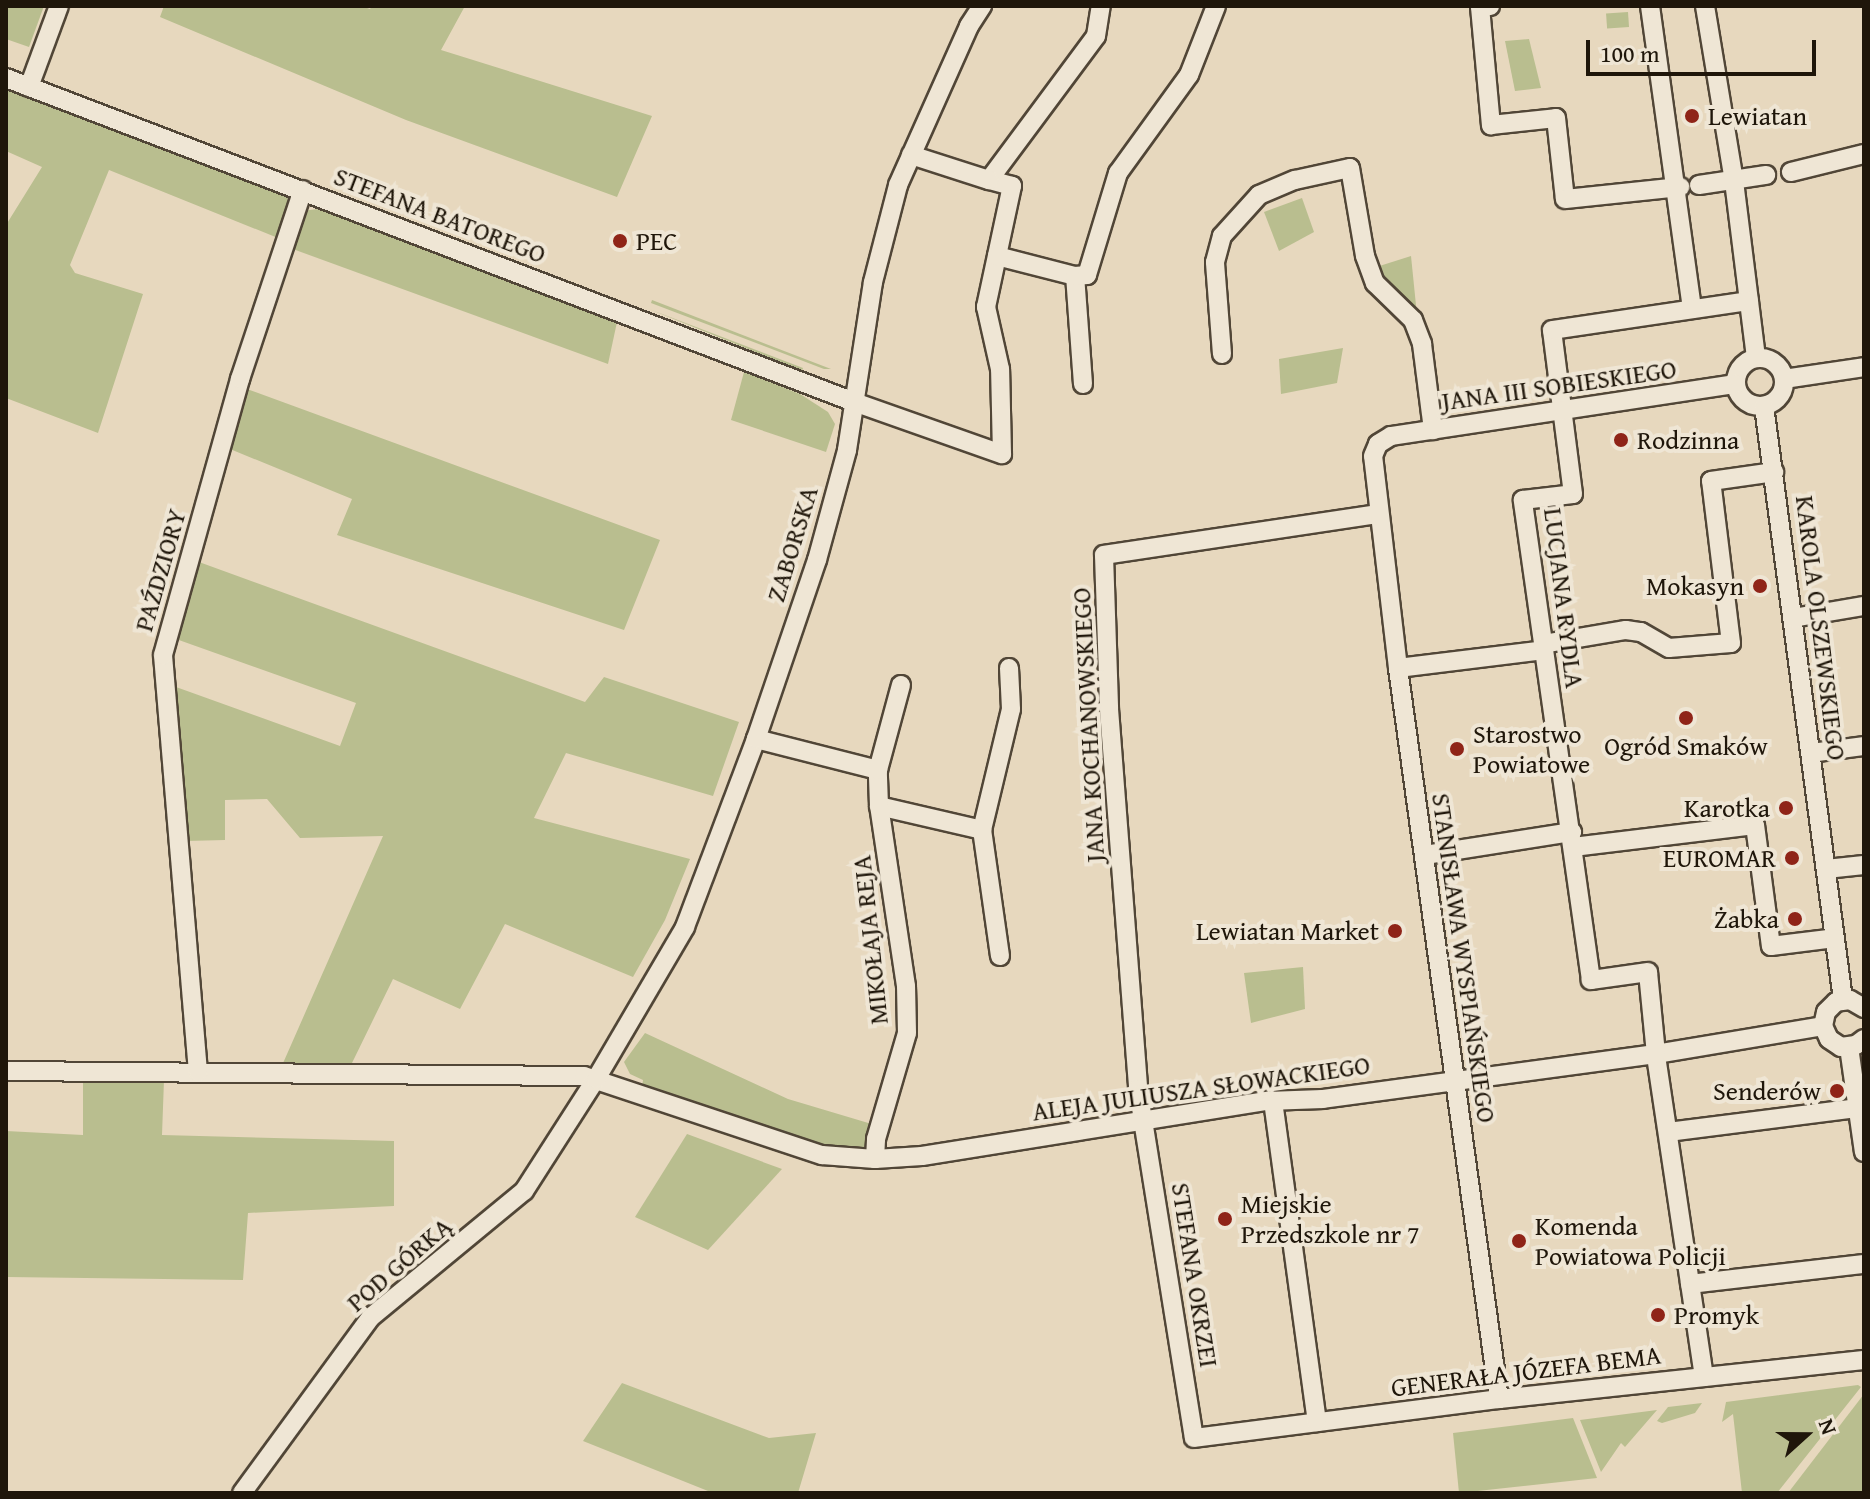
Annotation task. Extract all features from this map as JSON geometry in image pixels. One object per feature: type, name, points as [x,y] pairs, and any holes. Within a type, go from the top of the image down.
[{"type":"street","points":[[29,87],[59,6]]},
{"type":"street","name":"ZABORSKA","points":[[596,1079],[685,927],[756,739],[817,560],[847,450],[873,282],[898,185],[969,26],[982,6]]},
{"type":"street","points":[[989,180],[1096,36],[1101,6]]},
{"type":"street","points":[[911,155],[1012,186],[997,256],[1075,276],[1087,275],[1118,173],[1189,75],[1216,6]]},
{"type":"street","points":[[1490,6],[1480,7],[1491,125],[1556,118],[1565,199],[1766,175]]},
{"type":"street","points":[[1650,6],[1685,187],[1692,309]]},
{"type":"street","points":[[1705,6],[1734,181],[1756,358]]},
{"type":"street","name":"STEFANA BATOREGO","points":[[6,78],[854,402],[1002,454],[1000,369],[986,307],[997,256]]},
{"type":"street","points":[[1791,172],[1864,154]]},
{"type":"street","points":[[1222,354],[1215,262],[1222,236],[1259,195],[1295,180],[1350,168],[1365,256],[1375,283],[1413,320],[1422,344],[1433,430]]},
{"type":"street","name":"PAŹDZIORY","points":[[198,1072],[163,655],[240,379],[303,190]]},
{"type":"street","points":[[1075,276],[1083,384]]},
{"type":"street","points":[[1564,411],[1552,330],[1749,301]]},
{"type":"street","points":[[1756,358],[1772,360],[1784,379],[1777,399],[1764,406],[1748,403],[1735,384],[1739,369],[1756,358]]},
{"type":"street","points":[[1784,379],[1864,367]]},
{"type":"street","name":"JANA III SOBIESKIEGO","points":[[1391,436],[1735,384]]},
{"type":"street","name":"KAROLA OLSZEWSKIEGO","points":[[1764,406],[1843,1000]]},
{"type":"street","name":"LUCJANA RYDLA","points":[[1564,411],[1573,494],[1523,500],[1543,647],[1591,980],[1648,972],[1656,1054]]},
{"type":"street","name":"STANISŁAWA WYSPIAŃSKIEGO","points":[[1391,436],[1378,444],[1373,456],[1378,514],[1499,1399]]},
{"type":"street","points":[[1398,668],[1543,647],[1626,630],[1641,632],[1669,648],[1731,643],[1711,481],[1774,472]]},
{"type":"street","name":"JANA KOCHANOWSKIEGO","points":[[1143,1121],[1109,709],[1104,555],[1378,514]]},
{"type":"street","points":[[1793,618],[1864,606]]},
{"type":"street","points":[[1000,956],[982,830],[1011,709],[1009,668]]},
{"type":"street","name":"MIKOŁAJA REJA","points":[[875,1159],[876,1139],[907,1033],[906,986],[879,806],[878,770],[901,685]]},
{"type":"street","points":[[756,739],[878,770]]},
{"type":"street","points":[[1811,753],[1864,746]]},
{"type":"street","points":[[879,806],[982,830]]},
{"type":"street","points":[[1425,855],[1755,825],[1771,946],[1835,938]]},
{"type":"street","points":[[1826,869],[1864,865]]},
{"type":"street","points":[[1864,1008],[1843,1000],[1830,1006],[1823,1026],[1834,1044],[1856,1043],[1858,1108],[1864,1152]]},
{"type":"street","name":"ALEJA JULIUSZA SŁOWACKIEGO","points":[[596,1079],[822,1155],[875,1159],[922,1156],[1273,1101],[1323,1099],[1656,1054],[1823,1026]]},
{"type":"street","points":[[1656,1054],[1704,1377]]},
{"type":"street","points":[[6,1071],[584,1076],[596,1079]]},
{"type":"street","name":"POD GÓRKĄ","points":[[242,1493],[371,1317],[524,1191],[596,1079]]},
{"type":"street","points":[[1273,1101],[1317,1422]]},
{"type":"street","points":[[1668,1132],[1858,1108]]},
{"type":"street","name":"STEFANA OKRZEI","points":[[1143,1121],[1194,1438]]},
{"type":"street","points":[[1690,1284],[1864,1264]]},
{"type":"street","name":"GENERAŁA JÓZEFA BEMA","points":[[1194,1438],[1499,1399],[1864,1360]]},
{"type":"green space","points":[[6,6],[44,6],[29,47],[6,39]]},
{"type":"green space","points":[[164,6],[361,6],[370,9],[372,6],[465,6],[441,50],[652,116],[617,197],[406,120],[160,17]]},
{"type":"green space","points":[[1628,12],[1629,27],[1607,28],[1606,14]]},
{"type":"green space","points":[[1529,39],[1541,88],[1515,91],[1505,41]]},
{"type":"green space","points":[[6,87],[289,195],[278,238],[109,170],[70,265],[75,273],[143,294],[98,433],[6,398],[6,225],[42,167],[6,151]]},
{"type":"green space","points":[[1302,198],[1314,232],[1279,251],[1264,212]]},
{"type":"green space","points":[[318,209],[617,322],[608,364],[290,248],[302,211]]},
{"type":"green space","points":[[1411,256],[1419,335],[1370,269]]},
{"type":"green space","points":[[652,300],[831,369],[824,369],[651,303]]},
{"type":"green space","points":[[649,309],[803,368],[802,371]]},
{"type":"green space","points":[[1343,348],[1337,383],[1281,394],[1279,359]]},
{"type":"green space","points":[[744,372],[800,394],[828,412],[835,424],[826,452],[731,420]]},
{"type":"green space","points":[[247,389],[660,540],[624,630],[337,535],[352,499],[230,449]]},
{"type":"green space","points":[[199,562],[585,702],[604,677],[739,722],[713,796],[566,753],[534,818],[690,859],[665,920],[633,977],[505,924],[460,1009],[393,979],[352,1063],[280,1070],[383,836],[300,838],[267,799],[225,800],[225,840],[186,841],[176,687],[340,746],[356,703],[176,639]]},
{"type":"green space","points":[[1303,967],[1305,1009],[1251,1023],[1244,973]]},
{"type":"green space","points":[[645,1033],[788,1099],[875,1125],[870,1153],[823,1148],[642,1088],[643,1080],[630,1074],[624,1062]]},
{"type":"green space","points":[[83,1079],[164,1080],[162,1135],[394,1141],[394,1206],[248,1213],[243,1280],[7,1277],[6,1131],[83,1135]]},
{"type":"green space","points":[[687,1134],[782,1169],[708,1250],[635,1217]]},
{"type":"green space","points":[[622,1383],[769,1438],[816,1433],[798,1493],[713,1493],[583,1441]]},
{"type":"green space","points":[[1861,1387],[1777,1493],[1742,1493],[1733,1414],[1722,1422],[1726,1402]]},
{"type":"green space","points":[[1864,1394],[1864,1493],[1788,1493]]},
{"type":"green space","points":[[1702,1403],[1695,1413],[1662,1423],[1657,1421],[1668,1407]]},
{"type":"green space","points":[[1657,1410],[1625,1447],[1621,1443],[1601,1472],[1580,1420]]},
{"type":"green space","points":[[1573,1418],[1597,1478],[1459,1493],[1453,1433]]},
{"type":"place","name":"Lewiatan","points":[[1692,116]]},
{"type":"place","name":"PEC","points":[[620,241]]},
{"type":"place","name":"Rodzinna","points":[[1621,440]]},
{"type":"place","name":"Mokasyn","points":[[1760,586]]},
{"type":"place","name":"Ogród Smaków","points":[[1686,718]]},
{"type":"place","name":"Starostwo Powiatowe","points":[[1457,749]]},
{"type":"place","name":"Karotka","points":[[1786,808]]},
{"type":"place","name":"EUROMAR","points":[[1792,858]]},
{"type":"place","name":"Żabka","points":[[1795,919]]},
{"type":"place","name":"Lewiatan Market","points":[[1395,931]]},
{"type":"place","name":"Senderów","points":[[1837,1091]]},
{"type":"place","name":"Miejskie Przedszkole nr 7","points":[[1225,1219]]},
{"type":"place","name":"Komenda Powiatowa Policji","points":[[1519,1241]]},
{"type":"place","name":"Promyk","points":[[1658,1315]]}]
